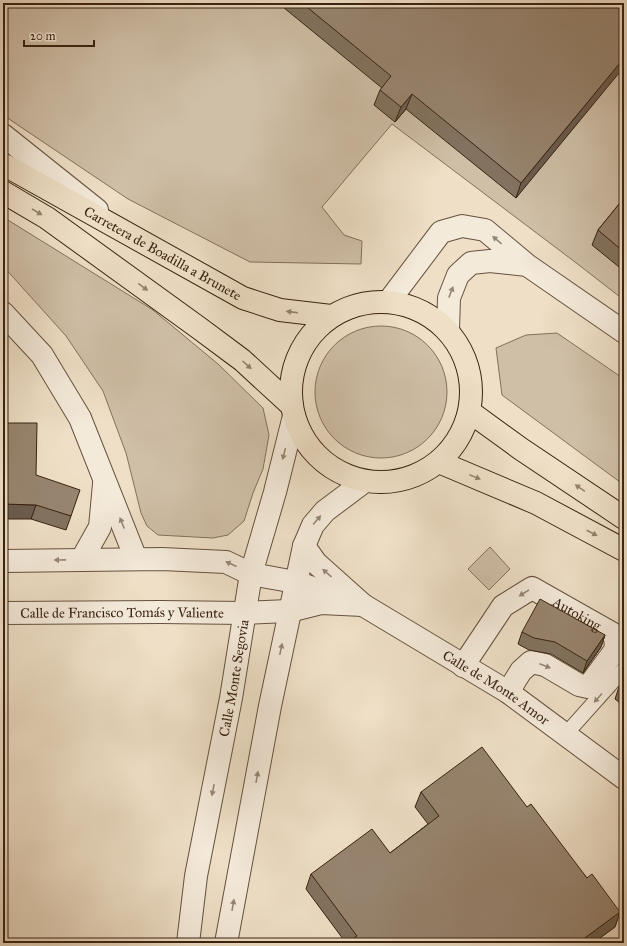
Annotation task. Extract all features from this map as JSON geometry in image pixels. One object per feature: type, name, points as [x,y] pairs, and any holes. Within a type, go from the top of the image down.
[{"type":"main road","name":"Carretera de Boadilla a Brunete","points":[[3,164],[243,298],[280,310],[331,316]]},
{"type":"main road","name":"Carretera de Boadilla a Brunete","points":[[3,192],[47,218],[242,360],[293,411]]},
{"type":"main road","points":[[390,301],[417,309],[434,318],[448,330],[460,348],[469,368],[472,390],[470,412],[458,440],[438,462],[416,476],[391,482],[365,481],[346,475],[328,465],[313,451],[301,435],[293,411],[291,385],[295,365],[303,346],[315,330],[331,316],[346,308],[364,303],[390,301]]},
{"type":"main road","points":[[470,412],[521,449],[624,518]]},
{"type":"main road","points":[[438,462],[536,503],[624,550]]},
{"type":"street","points":[[3,135],[126,233]]},
{"type":"street","points":[[390,301],[441,232],[462,226],[486,230],[527,265],[624,332]]},
{"type":"street","points":[[448,330],[449,298],[458,275],[471,263],[490,261],[527,265]]},
{"type":"street","points":[[3,313],[42,356],[80,418],[136,559]]},
{"type":"street","name":"Calle Monte Segovia","points":[[188,943],[196,876],[231,698],[250,574],[275,492],[293,411]]},
{"type":"street","points":[[82,559],[100,527],[104,481]]},
{"type":"street","points":[[226,943],[269,708],[304,546],[313,525],[325,511],[365,481]]},
{"type":"street","name":"Calle de Monte Amor","points":[[304,546],[316,563],[363,604],[508,692],[624,778]]},
{"type":"street","points":[[3,561],[136,559],[226,562],[250,574],[295,582]]},
{"type":"street","name":"Calle de Monte Amor","points":[[295,582],[363,604]]},
{"type":"street","name":"Autoking","points":[[463,666],[503,606],[532,588],[619,638],[616,649],[588,687],[580,685],[545,665],[531,662],[521,671],[508,692]]},
{"type":"street","points":[[289,611],[321,603],[363,604]]},
{"type":"street","name":"Calle de Francisco Tomás y Valiente","points":[[3,612],[244,613],[289,611]]},
{"type":"lane","points":[[3,146],[126,233]]},
{"type":"lane","points":[[565,735],[624,669]]},
{"type":"shaded area","points":[[3,3],[624,3],[624,300],[392,124],[322,207],[344,235],[362,241],[361,264],[250,262],[128,199],[3,115]]},
{"type":"shaded area","points":[[3,217],[153,310],[218,364],[263,408],[269,435],[263,469],[244,521],[228,535],[213,538],[158,535],[147,526],[141,513],[126,453],[103,391],[66,336],[3,266]]},
{"type":"shaded area","points":[[387,326],[406,331],[418,337],[428,345],[436,355],[442,367],[446,379],[446,405],[442,417],[436,429],[428,439],[418,447],[406,453],[394,457],[375,458],[356,453],[344,447],[334,439],[326,429],[320,417],[316,405],[315,386],[320,367],[326,355],[334,345],[344,337],[356,331],[368,327]]},
{"type":"shaded area","points":[[557,333],[624,379],[624,485],[502,395],[496,348],[526,335]]},
{"type":"shaded area","points":[[490,547],[510,569],[489,590],[468,569]]},
{"type":"building","points":[[302,3],[624,3],[624,58],[521,183],[412,94],[401,107],[380,90],[391,76]]},
{"type":"building","points":[[624,198],[624,252],[598,230]]},
{"type":"building","points":[[3,423],[37,423],[36,475],[80,490],[71,516],[36,505],[3,504]]},
{"type":"building","points":[[540,599],[605,635],[587,661],[555,642],[534,638],[522,632]]},
{"type":"building","points":[[624,681],[624,691],[619,687]]},
{"type":"building","points":[[482,747],[527,807],[531,804],[587,878],[592,874],[620,912],[578,943],[356,943],[353,939],[357,936],[311,874],[372,829],[390,853],[439,816],[421,792]]}]
